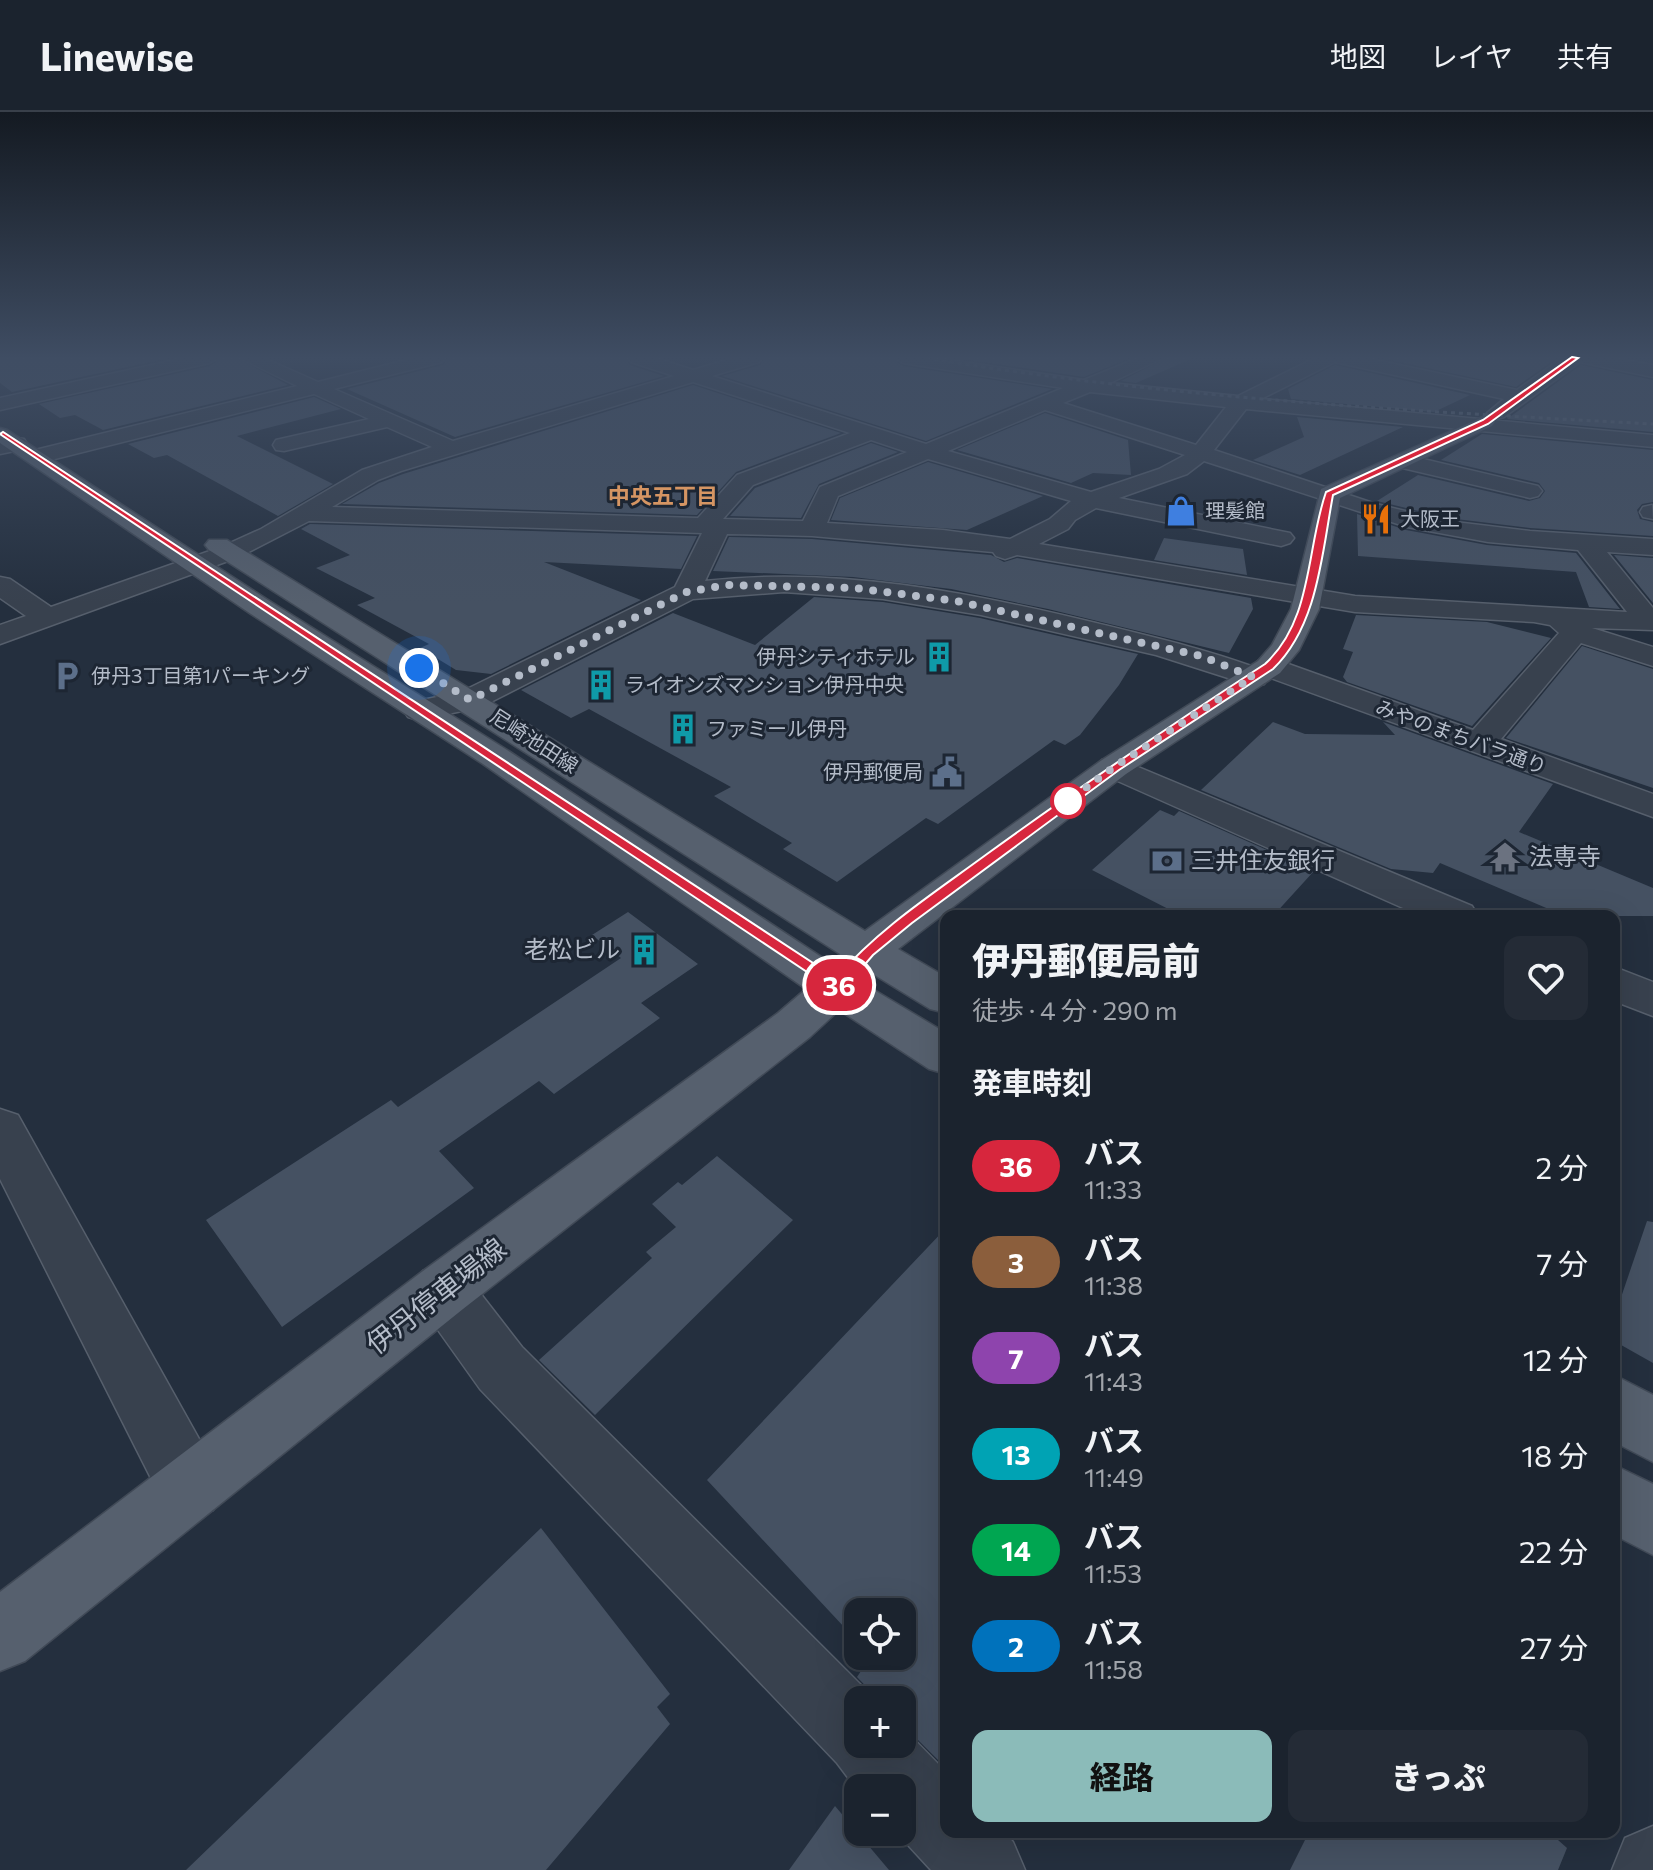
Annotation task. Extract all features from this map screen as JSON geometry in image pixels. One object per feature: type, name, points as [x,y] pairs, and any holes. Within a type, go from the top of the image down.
[{"type":"main road","name":"尼崎池田線","points":[[53,440],[470,700],[852,969],[940,1050]]},
{"type":"main road","points":[[1261,672],[1287,648],[1310,596],[1310,520],[1329,494],[1447,440]]},
{"type":"main road","name":"尼崎池田線","points":[[13,446],[419,710],[780,952],[940,995]]},
{"type":"main road","name":"伊丹停車場線","points":[[0,1636],[443,1290],[794,1025],[852,969],[1114,767],[1261,672]]},
{"type":"main road","points":[[1620,1410],[1653,1431]]},
{"type":"main road","points":[[1620,1501],[1653,1522]]},
{"type":"street","points":[[13,446],[67,449],[103,440]]},
{"type":"street","points":[[329,440],[393,466]]},
{"type":"street","points":[[432,440],[449,447]]},
{"type":"street","points":[[0,635],[230,552],[306,514],[370,475],[473,440]]},
{"type":"street","points":[[686,592],[716,530],[710,518],[745,480],[851,440]]},
{"type":"street","points":[[892,440],[1093,500],[1281,538]]},
{"type":"street","points":[[817,518],[828,492],[957,440]]},
{"type":"street","points":[[1157,440],[1329,494],[1355,506],[1453,528],[1653,547]]},
{"type":"street","points":[[992,563],[1001,553],[1059,524],[1062,517],[1093,500],[1187,465],[1211,440]]},
{"type":"street","points":[[1402,461],[1530,491]]},
{"type":"street","points":[[1151,480],[1196,491]]},
{"type":"street","points":[[730,496],[760,500]]},
{"type":"street","points":[[791,503],[817,518]]},
{"type":"street","points":[[306,514],[714,526],[817,518],[1014,547],[1355,604],[1534,613],[1653,657]]},
{"type":"street","points":[[1585,542],[1651,621]]},
{"type":"street","points":[[0,585],[48,618]]},
{"type":"street","name":"みやのまちバラ通り","points":[[419,710],[470,700],[686,592],[727,585],[965,592],[1261,672],[1653,806]]},
{"type":"street","points":[[1567,625],[1651,621]]},
{"type":"street","points":[[1479,744],[1567,625]]},
{"type":"street","points":[[1114,767],[1444,910]]},
{"type":"street","points":[[1620,986],[1653,1000]]},
{"type":"street","points":[[0,1130],[190,1487]]},
{"type":"street","points":[[443,1290],[501,1368],[844,1721]]},
{"type":"street","points":[[879,1758],[940,1822]]},
{"type":"street","points":[[955,1838],[985,1870]]},
{"type":"building","points":[[144,440],[245,440],[333,484],[278,516],[167,455],[154,458],[128,444]]},
{"type":"building","points":[[514,440],[822,440],[736,472],[697,515],[342,504],[379,483]]},
{"type":"building","points":[[981,440],[1128,440],[1131,475],[1093,473],[1071,483],[957,450]]},
{"type":"building","points":[[1297,440],[1375,440],[1300,475],[1253,460]]},
{"type":"building","points":[[1472,440],[1547,440],[1653,450],[1653,502],[1642,504],[1637,510],[1640,519],[1653,522],[1653,536],[1530,528],[1448,518],[1377,501],[1418,475],[1529,501],[1540,498],[1545,491],[1539,483],[1441,460]]},
{"type":"building","points":[[871,443],[898,452],[819,484],[801,518],[730,516],[755,488]]},
{"type":"building","points":[[928,462],[1043,496],[967,530],[831,520],[840,498]]},
{"type":"building","points":[[1357,514],[1406,530],[1487,545],[1576,553],[1620,609],[1589,607],[1576,572],[1358,556]]},
{"type":"building","points":[[310,524],[697,536],[681,569],[544,562],[641,600],[491,674],[456,670],[420,648],[429,644],[357,605],[375,598],[316,568],[350,555],[301,529]]},
{"type":"building","points":[[729,537],[812,539],[991,555],[1004,562],[1017,558],[1251,598],[1253,609],[1229,653],[951,589],[853,577],[713,571]]},
{"type":"building","points":[[1164,538],[1243,549],[1247,575],[1154,560]]},
{"type":"building","points":[[1614,555],[1653,558],[1653,603]]},
{"type":"building","points":[[814,597],[883,602],[980,618],[1138,654],[1119,685],[1080,735],[1065,745],[1054,740],[938,824],[926,818],[837,882],[783,849],[792,843],[714,796],[731,787],[589,709],[571,718],[521,690],[673,613],[755,645]]},
{"type":"building","points":[[1356,615],[1487,622],[1551,638],[1472,726],[1347,682],[1343,677],[1353,652],[1343,649]]},
{"type":"building","points":[[1582,646],[1653,669],[1653,788],[1506,738]]},
{"type":"building","points":[[1273,722],[1305,734],[1395,735],[1383,722],[1553,784],[1519,832],[1653,888],[1653,916],[1620,916],[1620,910],[1551,910],[1440,863],[1433,873],[1391,869],[1201,790]]},
{"type":"building","points":[[1160,810],[1174,816],[1179,811],[1314,871],[1278,910],[1170,910],[1092,870]]},
{"type":"building","points":[[628,912],[698,964],[641,1003],[660,1018],[554,1094],[539,1081],[439,1151],[474,1188],[282,1327],[206,1220],[391,1100],[398,1107],[621,958],[592,935]]},
{"type":"building","points":[[717,1156],[793,1220],[595,1415],[539,1360],[652,1258],[646,1252],[676,1227],[652,1204],[678,1182],[682,1185]]},
{"type":"building","points":[[1647,1221],[1653,1222],[1653,1363],[1620,1344],[1620,1300]]},
{"type":"building","points":[[940,1234],[940,1762],[916,1738],[916,1686],[866,1686],[857,1677],[862,1670],[916,1670],[916,1598],[844,1598],[844,1627],[707,1480]]},
{"type":"building","points":[[541,1528],[670,1694],[657,1707],[670,1724],[546,1870],[186,1870]]},
{"type":"building","points":[[835,1806],[844,1817],[844,1846],[869,1846],[889,1870],[789,1870]]},
{"type":"building","points":[[1306,1838],[1556,1838],[1567,1848],[1558,1870],[1290,1870]]},
{"type":"bus line","name":"36","points":[[9,440],[239,593],[495,757],[780,952],[837,986],[868,951],[907,920],[1114,767],[1269,667],[1287,648],[1310,596],[1329,494],[1446,440]]},
{"type":"place","name":"理髪館","points":[[1181,511]]},
{"type":"place","name":"大阪王","points":[[1376,519]]},
{"type":"place","name":"伊丹シティホテル","points":[[939,657]]},
{"type":"place","name":"伊丹3丁目第1パーキング","points":[[67,676]]},
{"type":"place","name":"ライオンズマンション伊丹中央","points":[[601,685]]},
{"type":"place","name":"ファミール伊丹","points":[[683,729]]},
{"type":"place","name":"伊丹郵便局","points":[[947,772]]},
{"type":"place","name":"法専寺","points":[[1505,857]]},
{"type":"place","name":"三井住友銀行","points":[[1167,861]]},
{"type":"place","name":"老松ビル","points":[[644,950]]},
{"type":"district","name":"中央五丁目","points":[[663,496]]},
{"type":"route","points":[[419,668],[470,700],[686,592],[727,585],[854,588],[956,601],[1201,656],[1253,677],[1114,767],[1068,801]]}]
